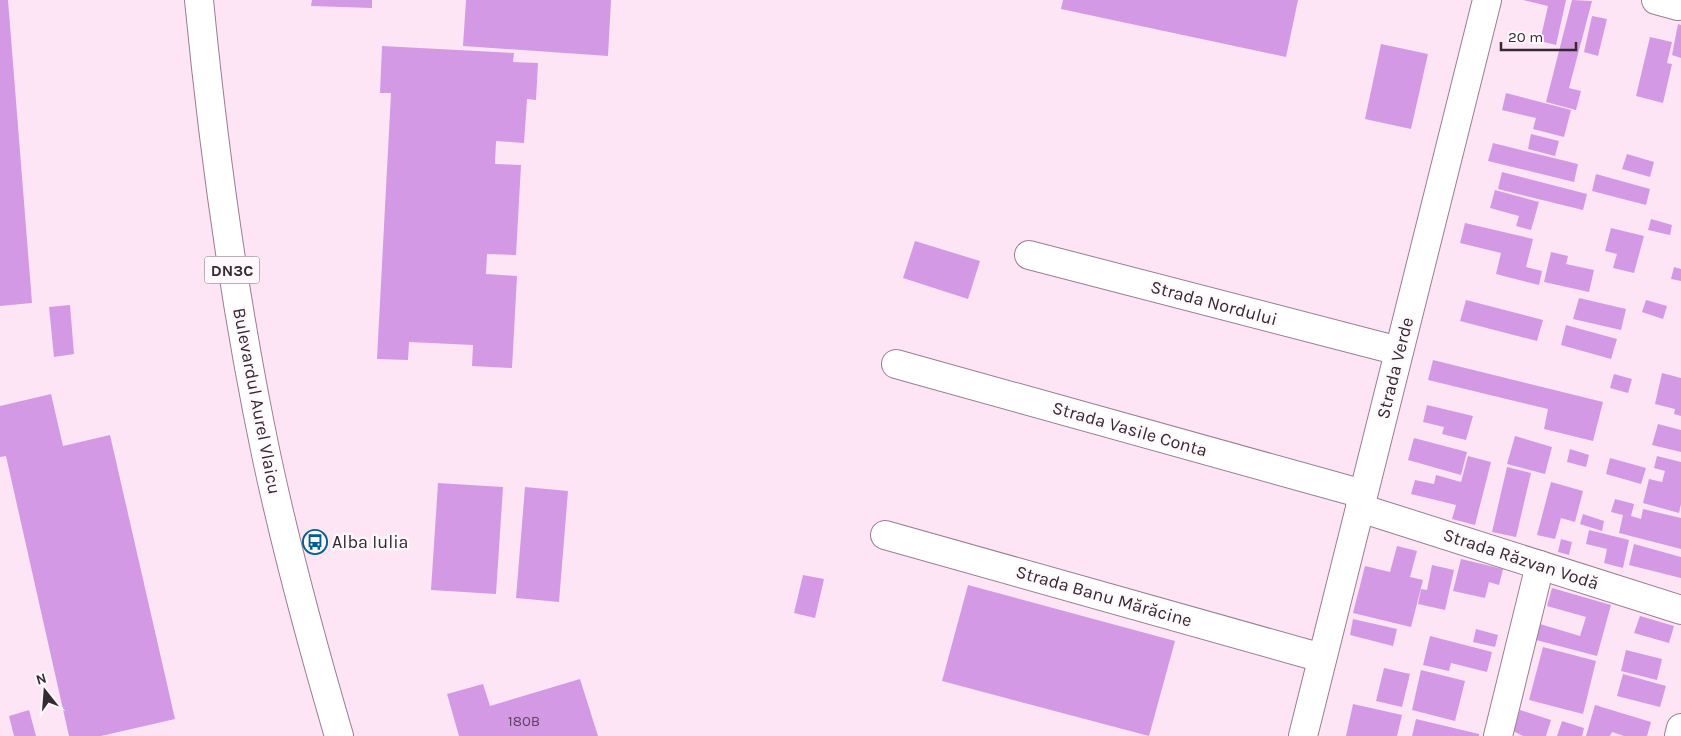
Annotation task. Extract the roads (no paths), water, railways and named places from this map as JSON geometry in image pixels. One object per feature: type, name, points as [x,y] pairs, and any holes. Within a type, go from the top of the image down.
[{"type":"street","name":"Bulevardul Aurel Vlaicu","points":[[199,0],[216,152],[247,358],[288,551],[339,736]]},
{"type":"street","name":"Strada Verde","points":[[1303,736],[1487,0]]},
{"type":"street","name":"Strada Nordului","points":[[1029,255],[1399,351]]},
{"type":"street","name":"Strada Vasile Conta","points":[[896,364],[1362,501]]},
{"type":"street","name":"Strada Răzvan Vodă","points":[[1362,501],[1540,565],[1681,610]]},
{"type":"street","name":"Strada Banu Mărăcine","points":[[885,535],[1322,658]]},
{"type":"street","points":[[1498,736],[1540,565]]},
{"type":"street","points":[[1679,736],[1681,728]]},
{"type":"place","name":"Alba Iulia","points":[[315,542]]}]
